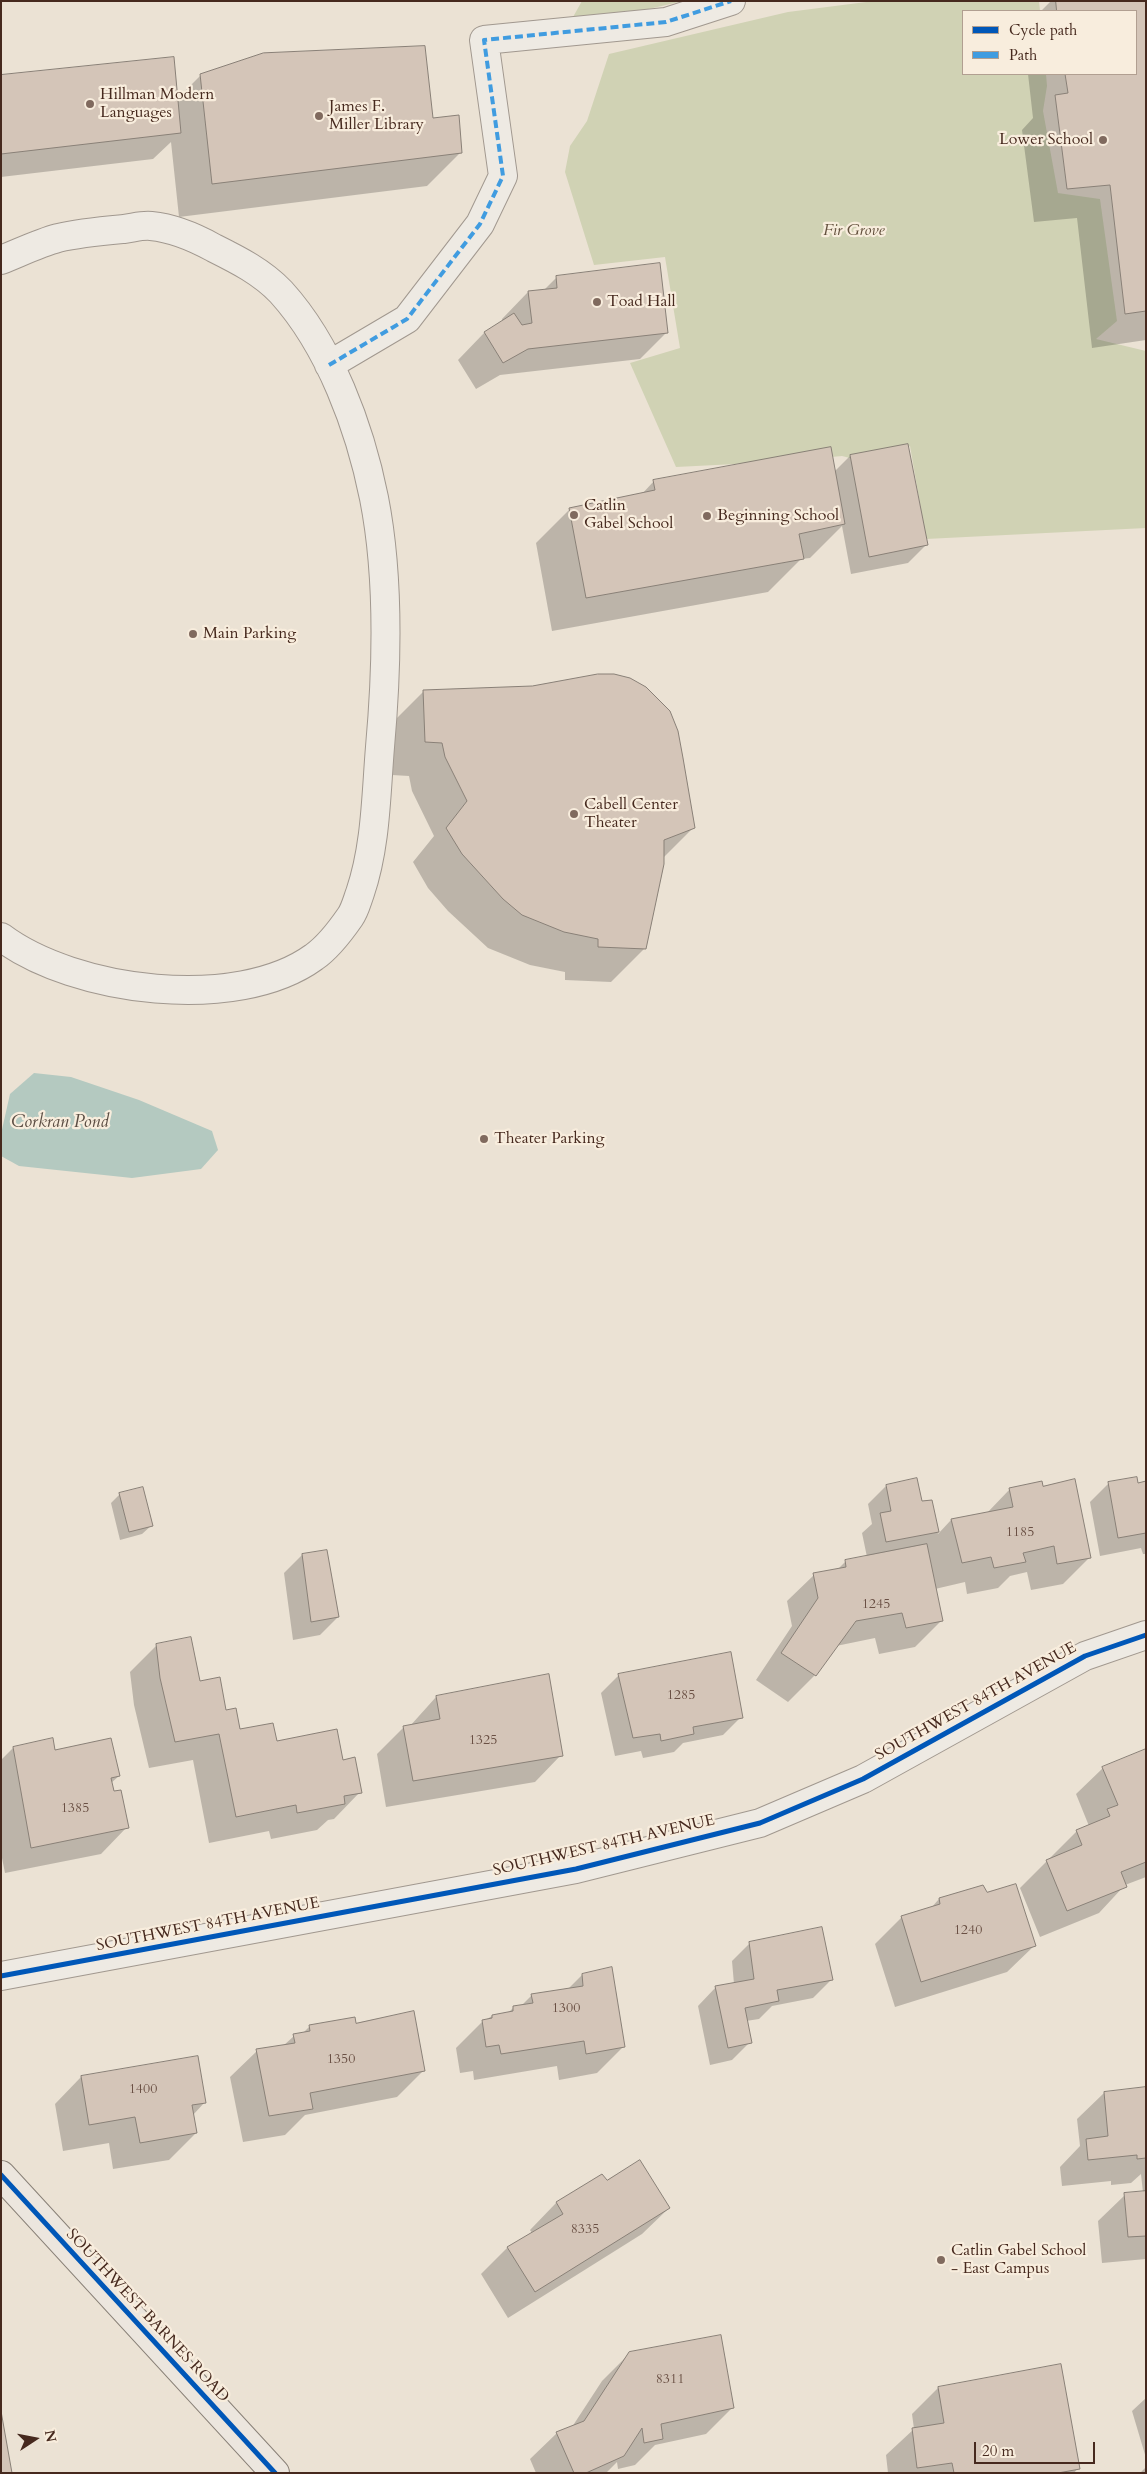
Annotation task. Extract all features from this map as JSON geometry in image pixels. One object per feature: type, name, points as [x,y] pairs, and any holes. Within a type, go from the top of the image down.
[{"type":"main road","name":"SOUTHWEST BARNES ROAD","points":[[1,2175],[275,2473]]},
{"type":"street","points":[[329,365],[407,319],[480,224],[497,192],[503,176],[484,40],[666,22],[731,1]]},
{"type":"street","points":[[1,260],[56,238],[104,230],[151,226],[195,238],[249,265],[280,291],[314,335],[352,420],[374,498],[385,594],[384,711],[369,868],[352,915],[316,956],[285,973],[255,982],[216,989],[158,988],[112,984],[66,971],[14,946],[1,937]]},
{"type":"street","name":"SOUTHWEST 84TH AVENUE","points":[[1,1976],[576,1869],[760,1823],[864,1779],[1085,1656],[1146,1635]]},
{"type":"green space","points":[[582,1],[683,1],[636,12],[573,17]]},
{"type":"green space","name":"Fir Grove","points":[[874,1],[1039,1],[1040,10],[962,10],[962,75],[1046,75],[1047,86],[1043,111],[1058,193],[1100,199],[1117,321],[1096,339],[1146,351],[1146,528],[926,539],[910,446],[886,467],[842,456],[776,462],[676,467],[630,363],[680,348],[665,257],[594,265],[565,172],[570,146],[587,121],[609,54],[788,12]]},
{"type":"water","name":"Corkran Pond","points":[[34,1073],[71,1077],[139,1100],[212,1131],[218,1150],[201,1169],[132,1178],[19,1166],[1,1156],[1,1134],[10,1094]]},
{"type":"building","name":"Lower School","points":[[1056,1],[1146,1],[1146,311],[1125,314],[1110,185],[1067,189],[1055,95],[1068,93],[1065,75],[1137,75],[1137,10],[1057,10]]},
{"type":"building","name":"James F. Miller Library","points":[[425,46],[433,118],[459,115],[462,153],[212,184],[200,74],[263,53]]},
{"type":"building","name":"Hillman Modern Languages","points":[[174,57],[181,133],[1,154],[1,75]]},
{"type":"building","name":"Toad Hall","points":[[660,263],[668,333],[528,349],[503,363],[484,332],[514,313],[522,325],[532,323],[528,291],[557,288],[556,276]]},
{"type":"building","points":[[908,444],[928,545],[869,557],[850,455]]},
{"type":"building","name":"Beginning School","points":[[831,447],[845,524],[799,534],[804,559],[586,598],[569,508],[655,490],[653,480]]},
{"type":"building","name":"Cabell Center Theater","points":[[598,674],[614,674],[630,678],[646,687],[670,711],[678,731],[683,758],[695,828],[664,840],[664,864],[646,949],[598,947],[598,939],[564,932],[522,915],[503,899],[462,854],[446,828],[467,801],[445,757],[442,743],[425,742],[423,690],[532,686]]},
{"type":"building","points":[[1137,1477],[1138,1483],[1146,1481],[1146,1533],[1118,1538],[1108,1482]]},
{"type":"building","points":[[917,1478],[922,1501],[932,1500],[939,1532],[886,1542],[880,1513],[891,1511],[886,1485]]},
{"type":"building","points":[[1075,1479],[1091,1558],[1057,1564],[1054,1546],[1023,1553],[1026,1562],[994,1568],[991,1557],[962,1563],[951,1519],[1013,1507],[1009,1488],[1042,1481],[1043,1486]]},
{"type":"building","points":[[143,1487],[153,1526],[129,1532],[119,1493]]},
{"type":"building","points":[[927,1544],[943,1621],[906,1628],[902,1613],[856,1621],[816,1676],[781,1653],[818,1598],[813,1573],[846,1567],[845,1560]]},
{"type":"building","points":[[327,1550],[339,1617],[311,1622],[302,1554]]},
{"type":"building","points":[[191,1637],[200,1681],[220,1677],[226,1710],[236,1708],[240,1729],[273,1723],[277,1741],[337,1729],[343,1760],[355,1757],[362,1793],[344,1796],[345,1804],[297,1813],[296,1805],[236,1817],[219,1734],[175,1742],[160,1678],[156,1644]]},
{"type":"building","points":[[731,1652],[743,1718],[693,1727],[694,1734],[661,1741],[660,1734],[633,1738],[618,1674]]},
{"type":"building","points":[[549,1674],[563,1756],[413,1781],[403,1726],[440,1719],[436,1696]]},
{"type":"building","points":[[53,1738],[55,1750],[111,1738],[120,1776],[111,1778],[114,1791],[121,1790],[129,1828],[31,1848],[13,1747]]},
{"type":"building","points":[[1146,1749],[1146,1862],[1121,1872],[1127,1887],[1067,1911],[1046,1860],[1082,1845],[1076,1830],[1110,1816],[1107,1809],[1118,1805],[1102,1767]]},
{"type":"building","points":[[1016,1884],[1036,1946],[921,1982],[901,1916],[940,1904],[939,1898],[983,1885],[987,1892]]},
{"type":"building","points":[[822,1927],[833,1980],[777,1990],[779,2001],[745,2008],[752,2043],[728,2048],[715,1986],[754,1979],[749,1942]]},
{"type":"building","points":[[612,1967],[625,2047],[586,2054],[584,2041],[501,2054],[499,2045],[486,2047],[482,2020],[492,2018],[492,2015],[513,2011],[513,2006],[533,2003],[531,1994],[583,1986],[582,1974]]},
{"type":"building","points":[[414,2011],[425,2071],[310,2093],[313,2109],[269,2116],[256,2049],[295,2043],[293,2034],[310,2031],[309,2025],[355,2017],[356,2023]]},
{"type":"building","points":[[198,2056],[206,2103],[192,2105],[197,2133],[140,2143],[135,2117],[89,2125],[81,2076]]},
{"type":"building","points":[[1146,2087],[1146,2158],[1137,2159],[1137,2155],[1088,2160],[1086,2139],[1108,2136],[1104,2092]]},
{"type":"building","points":[[640,2160],[670,2208],[535,2292],[507,2247],[563,2214],[556,2202],[602,2174],[607,2180]]},
{"type":"building","points":[[1146,2191],[1146,2236],[1128,2237],[1124,2193]]},
{"type":"building","points":[[721,2335],[734,2408],[661,2424],[663,2439],[644,2443],[642,2428],[624,2456],[586,2473],[574,2473],[556,2432],[584,2421],[629,2352]]},
{"type":"building","points":[[1061,2364],[1080,2469],[1058,2473],[954,2473],[952,2463],[917,2468],[912,2428],[944,2423],[938,2387]]},
{"type":"building","points":[[1,2411],[12,2473],[1,2473]]},
{"type":"marked path","points":[[329,365],[407,319],[480,224],[503,176],[484,40],[666,22],[731,1]]},
{"type":"cycle path","points":[[1,1976],[576,1869],[760,1823],[863,1779],[1085,1656],[1146,1635]]},
{"type":"cycle path","points":[[1,2175],[275,2473]]},
{"type":"place","name":"Hillman Modern Languages","points":[[90,104]]},
{"type":"place","name":"James F. Miller Library","points":[[319,116]]},
{"type":"place","name":"Lower School","points":[[1103,140]]},
{"type":"place","name":"Toad Hall","points":[[597,302]]},
{"type":"place","name":"Catlin Gabel School","points":[[574,515]]},
{"type":"place","name":"Beginning School","points":[[707,516]]},
{"type":"place","name":"Main Parking","points":[[193,634]]},
{"type":"place","name":"Cabell Center Theater","points":[[574,814]]},
{"type":"place","name":"Theater Parking","points":[[484,1139]]},
{"type":"place","name":"Catlin Gabel School - East Campus","points":[[941,2260]]}]
